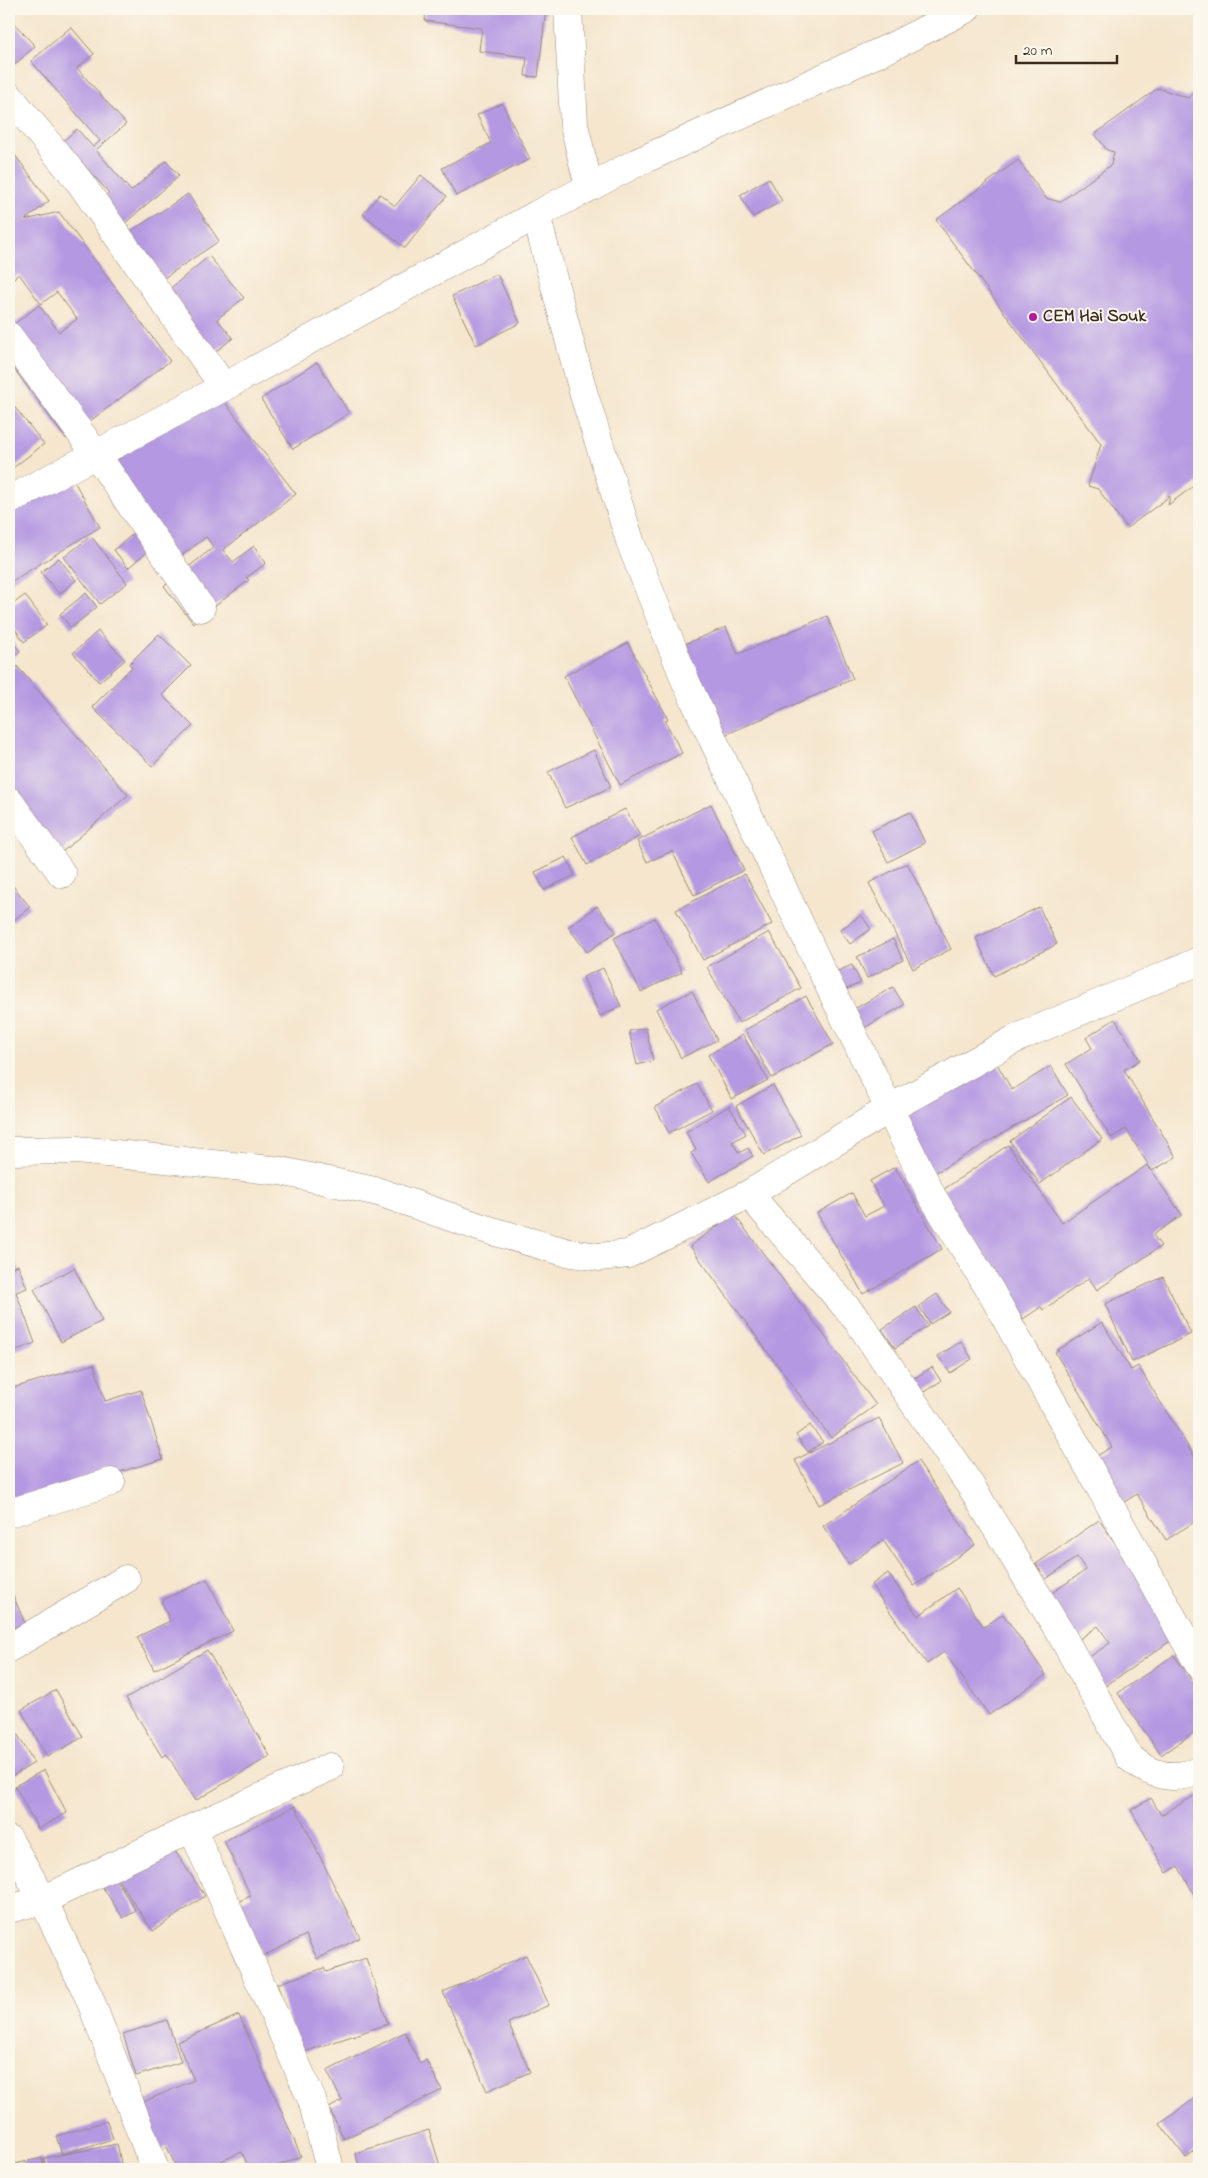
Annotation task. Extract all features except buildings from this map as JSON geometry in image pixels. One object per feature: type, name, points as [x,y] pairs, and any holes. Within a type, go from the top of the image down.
[{"type":"street","points":[[568,9],[574,126],[589,188]]},
{"type":"street","points":[[9,500],[224,387],[536,215],[636,163],[891,47],[966,9]]},
{"type":"street","points":[[9,96],[78,181],[224,387]]},
{"type":"street","points":[[536,215],[584,395],[635,553],[686,682],[932,1196],[990,1290],[1199,1665]]},
{"type":"street","points":[[9,336],[96,454],[201,608]]},
{"type":"street","points":[[9,801],[62,874]]},
{"type":"street","points":[[9,1151],[77,1150],[280,1171],[379,1192],[501,1233],[565,1252],[600,1257],[628,1254],[749,1194],[889,1109],[1019,1037],[1199,961]]},
{"type":"street","points":[[749,1194],[858,1321],[972,1488],[1061,1634],[1129,1757],[1140,1767],[1154,1774],[1169,1777],[1184,1776],[1199,1771]]},
{"type":"street","points":[[9,1513],[111,1482]]},
{"type":"street","points":[[9,1648],[126,1580]]},
{"type":"street","points":[[9,1909],[43,1900],[192,1828],[330,1767]]},
{"type":"street","points":[[192,1828],[312,2100],[330,2169]]},
{"type":"street","points":[[9,1840],[43,1900],[89,1997],[155,2169]]},
{"type":"place","name":"CEM Hai Souk","points":[[1033,317]]}]
